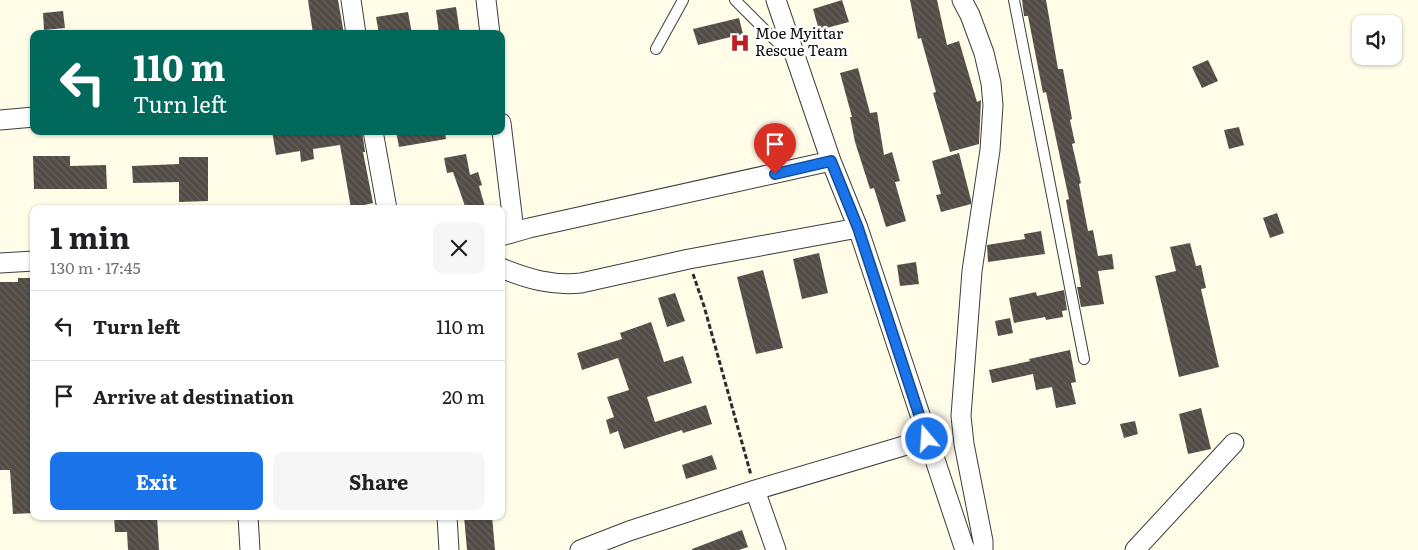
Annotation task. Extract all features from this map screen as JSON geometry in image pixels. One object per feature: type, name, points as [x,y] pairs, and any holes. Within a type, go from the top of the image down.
[{"type":"street","points":[[351,0],[355,30]]},
{"type":"street","points":[[486,0],[490,30]]},
{"type":"street","points":[[776,0],[831,161],[858,228],[965,550]]},
{"type":"street","points":[[962,0],[970,15],[984,53],[991,83],[993,106],[990,150],[972,271],[962,416],[964,444],[983,541],[983,550]]},
{"type":"street","points":[[0,120],[30,117]]},
{"type":"street","points":[[374,135],[386,205]]},
{"type":"street","points":[[502,135],[508,234],[831,161]]},
{"type":"street","points":[[505,270],[527,278],[563,285],[581,283],[689,259],[858,228]]},
{"type":"street","points":[[0,263],[30,261]]},
{"type":"street","points":[[580,550],[628,530],[927,439]]},
{"type":"street","points":[[1135,550],[1234,442]]},
{"type":"street","points":[[755,490],[776,550]]},
{"type":"street","points":[[248,520],[250,550]]},
{"type":"street","points":[[447,520],[449,550]]},
{"type":"lane","points":[[656,49],[683,0]]},
{"type":"lane","points":[[735,0],[797,62]]},
{"type":"lane","points":[[1014,0],[1084,359]]},
{"type":"path","points":[[689,259],[704,306],[755,490]]},
{"type":"building","points":[[308,0],[338,0],[343,30],[312,30]]},
{"type":"building","points":[[842,0],[849,22],[819,30],[813,9]]},
{"type":"building","points":[[910,0],[937,0],[947,45],[959,41],[977,102],[981,100],[979,144],[950,152],[933,93],[936,92],[921,38],[918,39]]},
{"type":"building","points":[[1022,0],[1046,0],[1058,69],[1063,69],[1075,143],[1072,144],[1081,183],[1079,184],[1088,231],[1093,230],[1098,256],[1112,254],[1114,269],[1098,271],[1104,304],[1081,307],[1077,287],[1081,287],[1066,200],[1069,199],[1046,92],[1043,93],[1028,16],[1024,16]]},
{"type":"building","points":[[456,7],[459,30],[438,30],[436,10]]},
{"type":"building","points":[[63,11],[65,28],[44,30],[43,13]]},
{"type":"building","points":[[408,12],[411,30],[378,30],[376,17]]},
{"type":"building","points":[[739,18],[743,34],[698,45],[693,29]]},
{"type":"building","points":[[1208,60],[1218,81],[1202,88],[1192,67]]},
{"type":"building","points":[[858,68],[870,113],[877,112],[884,155],[892,152],[900,181],[895,182],[906,221],[886,227],[874,188],[870,189],[855,142],[850,117],[852,117],[840,73]]},
{"type":"building","points":[[1239,127],[1244,145],[1229,149],[1224,130]]},
{"type":"building","points":[[273,135],[363,135],[365,152],[363,152],[373,203],[350,205],[340,145],[313,149],[314,159],[301,162],[300,151],[276,155]]},
{"type":"building","points":[[397,135],[446,135],[446,139],[399,147]]},
{"type":"building","points":[[959,153],[971,204],[941,212],[936,195],[941,194],[932,161]]},
{"type":"building","points":[[466,154],[470,175],[478,172],[482,185],[479,186],[484,205],[465,205],[453,172],[447,173],[444,158]]},
{"type":"building","points":[[33,156],[70,156],[70,166],[106,165],[107,189],[34,189]]},
{"type":"building","points":[[179,157],[208,157],[208,201],[179,202],[179,182],[133,183],[132,166],[179,164]]},
{"type":"building","points":[[1277,213],[1284,233],[1270,238],[1263,218]]},
{"type":"building","points":[[1041,231],[1045,254],[988,262],[987,245],[1025,239],[1024,234]]},
{"type":"building","points":[[1190,243],[1196,266],[1201,265],[1206,288],[1201,289],[1219,367],[1179,377],[1155,276],[1176,271],[1170,247]]},
{"type":"building","points":[[819,253],[828,293],[802,299],[793,259]]},
{"type":"building","points":[[916,262],[919,284],[900,286],[897,265]]},
{"type":"building","points":[[763,270],[783,348],[756,354],[737,277]]},
{"type":"building","points":[[18,278],[30,278],[30,513],[13,514],[10,470],[0,470],[0,282],[18,282]]},
{"type":"building","points":[[1064,290],[1067,310],[1062,311],[1063,317],[1046,320],[1045,317],[1014,323],[1009,298],[1036,292],[1037,296]]},
{"type":"building","points":[[675,293],[685,321],[667,327],[658,298]]},
{"type":"building","points":[[1010,318],[1013,333],[998,336],[995,321]]},
{"type":"building","points":[[651,322],[664,362],[683,356],[692,383],[647,397],[655,422],[706,405],[712,424],[683,433],[682,430],[624,449],[618,431],[610,434],[606,420],[614,417],[607,397],[629,390],[618,358],[582,370],[577,353],[622,339],[620,333]]},
{"type":"building","points":[[1070,350],[1076,382],[1071,383],[1076,404],[1056,408],[1052,387],[1036,390],[1033,374],[992,383],[989,370]]},
{"type":"building","points":[[1201,408],[1211,449],[1188,454],[1179,414]]},
{"type":"building","points":[[1135,421],[1138,434],[1124,438],[1120,424]]},
{"type":"building","points":[[712,455],[717,469],[686,479],[682,465]]},
{"type":"building","points":[[114,520],[157,520],[159,550],[128,550],[127,532],[115,532]]},
{"type":"building","points":[[464,520],[492,520],[495,550],[467,550]]},
{"type":"building","points":[[742,530],[748,547],[739,550],[692,550],[692,549]]},
{"type":"place","name":"Moe Myittar Rescue Team","points":[[740,43]]},
{"type":"route","points":[[775,174],[831,161],[858,228],[927,439]]}]
